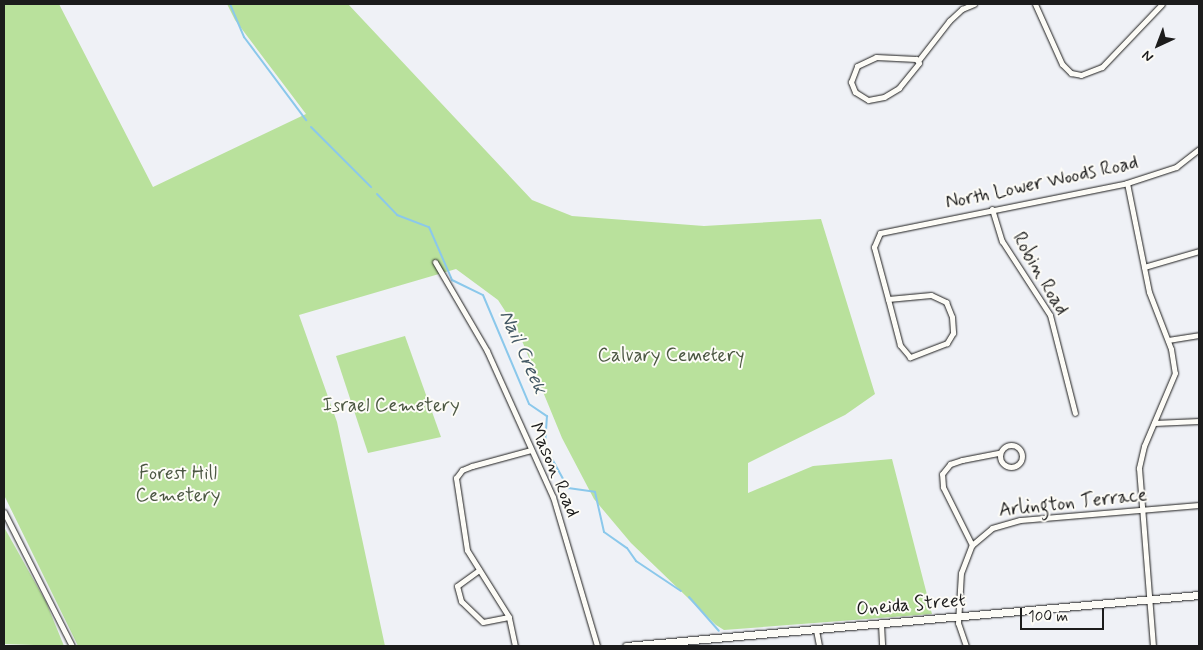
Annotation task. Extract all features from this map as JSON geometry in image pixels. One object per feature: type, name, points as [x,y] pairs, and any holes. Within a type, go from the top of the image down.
[{"type":"street","points":[[918,61],[886,57],[863,61],[854,71],[852,87],[863,98],[884,97],[899,88],[949,21],[962,9],[974,4]]},
{"type":"street","points":[[1035,4],[1062,64],[1071,73],[1081,75],[1102,67],[1162,4]]},
{"type":"street","name":"North Lower Woods Road","points":[[888,300],[874,247],[877,237],[884,232],[1127,182],[1176,166],[1199,148]]},
{"type":"street","points":[[1127,182],[1152,304],[1168,340],[1175,373],[1140,459],[1141,510],[1153,646]]},
{"type":"street","name":"Robin Road","points":[[992,209],[1002,240],[1050,315],[1074,413]]},
{"type":"street","points":[[1144,267],[1199,251]]},
{"type":"street","name":"Mason Road","points":[[435,262],[487,351],[558,513],[597,646]]},
{"type":"street","points":[[931,295],[942,298],[952,317],[952,337],[935,349],[918,356],[907,356],[900,345],[888,300],[931,295]]},
{"type":"street","points":[[1168,340],[1199,335]]},
{"type":"street","points":[[1154,424],[1199,420]]},
{"type":"street","points":[[972,545],[943,487],[942,474],[950,464],[999,453],[1002,449],[1014,447],[1022,454],[1022,460],[1017,466],[1010,466],[1002,462],[999,453]]},
{"type":"street","points":[[515,646],[509,617],[478,570],[464,540],[462,503],[456,478],[462,470],[472,466],[531,450]]},
{"type":"street","name":"Arlington Terrace","points":[[966,646],[958,617],[961,573],[972,545],[983,533],[1002,524],[1199,505]]},
{"type":"street","points":[[4,512],[72,646]]},
{"type":"street","points":[[478,570],[457,586],[461,601],[484,622],[509,617]]},
{"type":"street","name":"Oneida Street","points":[[626,646],[655,645],[1199,595]]},
{"type":"street","points":[[881,624],[882,646]]},
{"type":"street","points":[[816,630],[819,646]]},
{"type":"green space","points":[[4,4],[59,4],[153,187],[306,114],[235,20],[227,4],[348,4],[532,200],[572,216],[704,226],[821,219],[875,394],[845,415],[748,463],[748,493],[813,466],[892,459],[932,614],[724,630],[716,625],[631,543],[594,499],[562,438],[518,331],[498,300],[456,269],[299,315],[337,422],[385,646],[78,646],[4,495]]},
{"type":"green space","name":"Israel Cemetery","points":[[405,336],[441,437],[368,453],[336,356]]},
{"type":"green space","points":[[4,527],[46,602],[64,646],[4,644]]},
{"type":"waterway","name":"Nail Creek","points":[[230,4],[244,37],[306,120]]},
{"type":"waterway","name":"Nail Creek","points":[[311,127],[371,187]]},
{"type":"waterway","name":"Nail Creek","points":[[377,194],[397,215],[429,227],[452,280],[483,295],[529,404],[547,416],[545,446],[568,488],[595,492],[604,532],[627,548],[636,561],[681,591]]},
{"type":"waterway","name":"Nail Creek","points":[[689,597],[719,631]]},
{"type":"park label","name":"Calvary Cemetery","points":[[671,356]]},
{"type":"park label","name":"Forest Hill Cemetery","points":[[178,485]]}]
